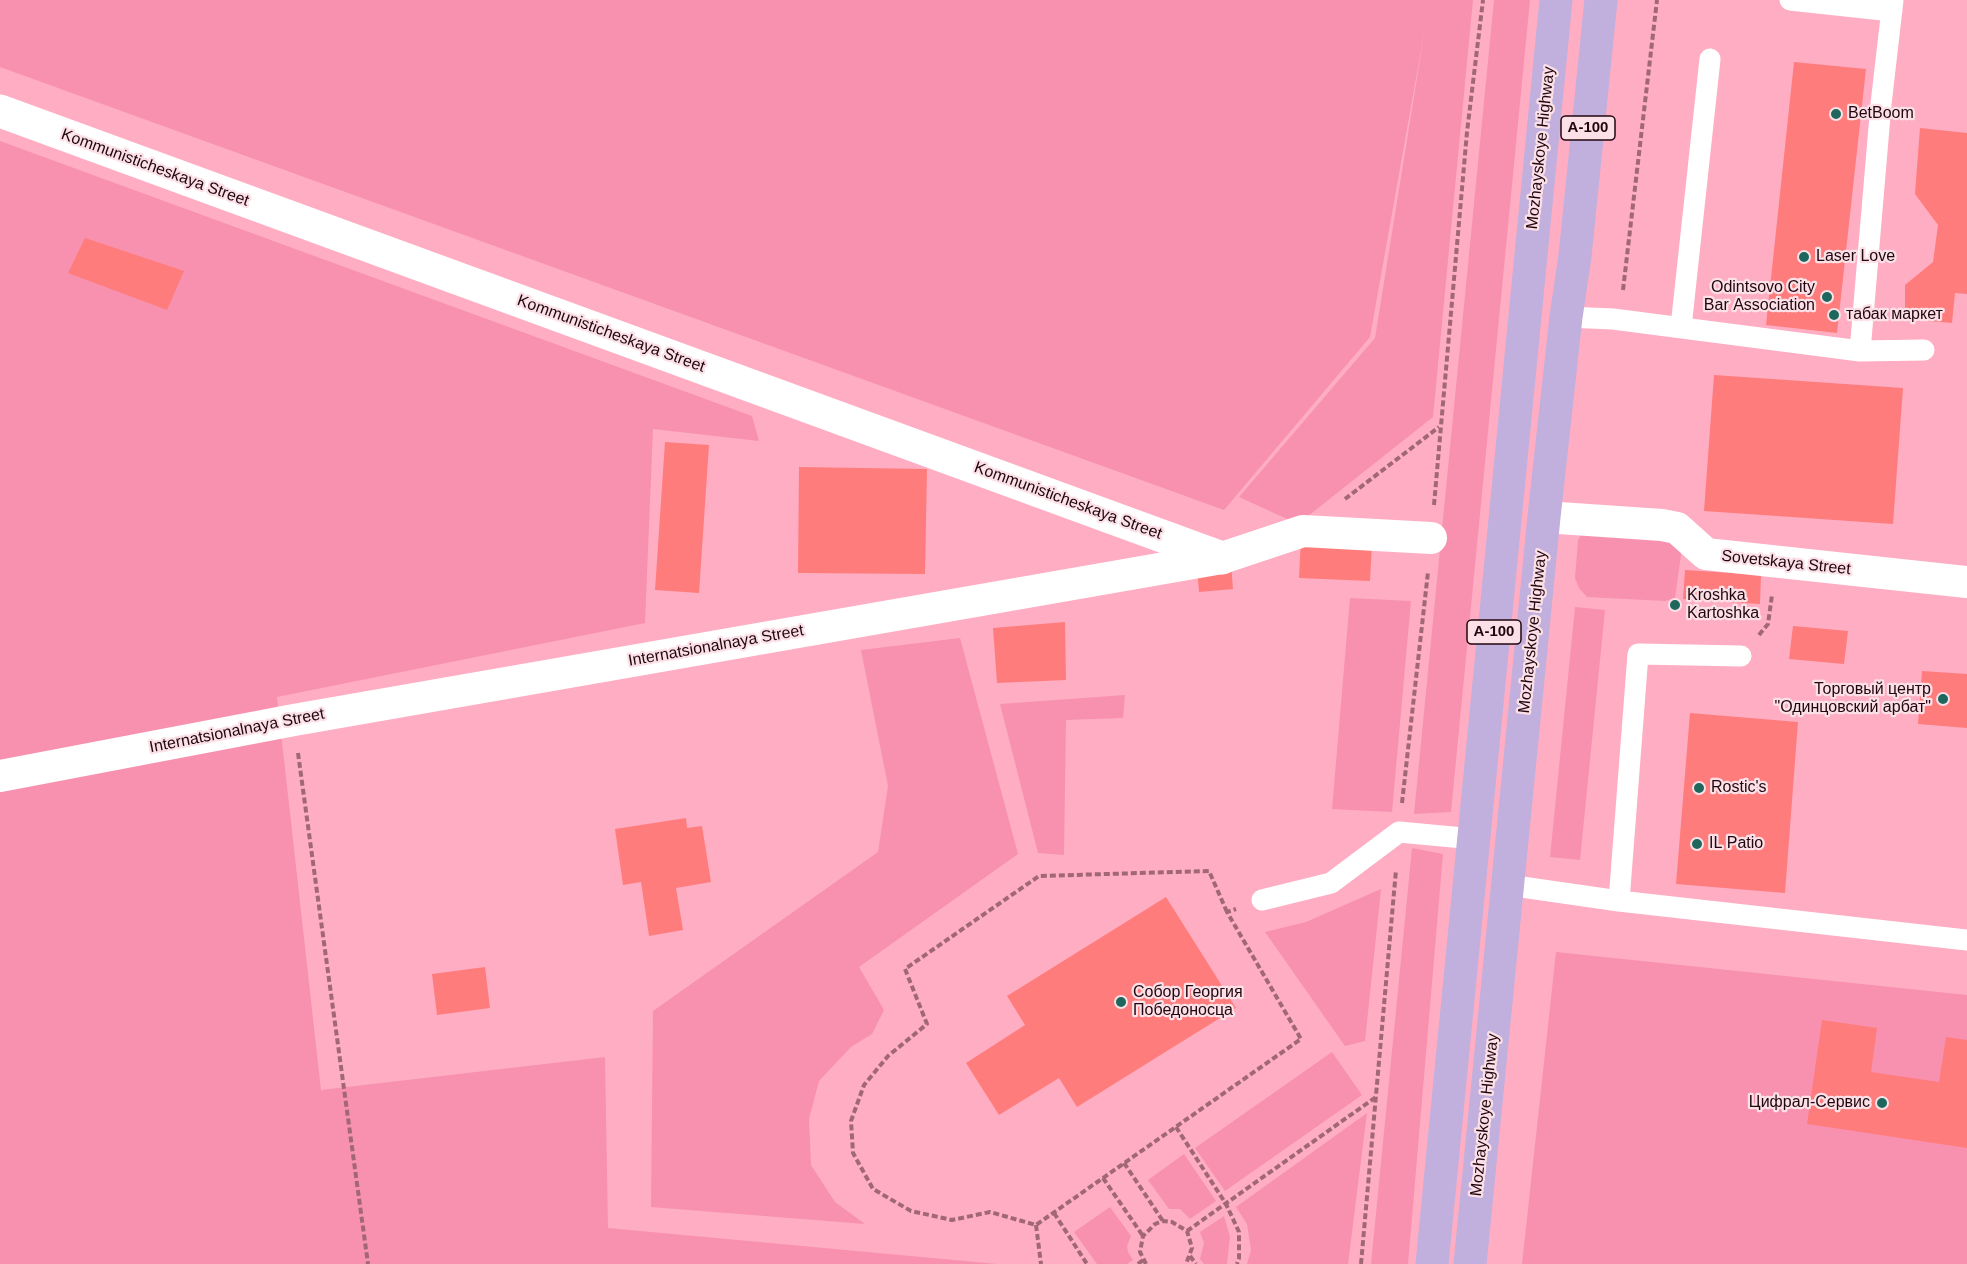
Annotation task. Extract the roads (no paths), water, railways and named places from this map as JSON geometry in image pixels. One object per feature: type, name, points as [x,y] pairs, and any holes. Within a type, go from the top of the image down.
[{"type":"main road","name":"Mozhayskoye Highway","points":[[1432,1264],[1556,0]]},
{"type":"main road","name":"Mozhayskoye Highway","points":[[1470,1264],[1544,517],[1575,256],[1601,0]]},
{"type":"street","name":"Kommunisticheskaya Street","points":[[0,111],[1222,558]]},
{"type":"street","name":"Sovetskaya Street","points":[[1544,517],[1670,526],[1683,532],[1706,554],[1967,582]]},
{"type":"street","name":"Internatsionalnaya Street","points":[[0,776],[294,720],[1222,558],[1303,531],[1431,538]]},
{"type":"lane","points":[[1790,0],[1892,5],[1881,104],[1860,351]]},
{"type":"lane","points":[[1681,327],[1710,59]]},
{"type":"lane","points":[[1566,317],[1613,319],[1860,351],[1924,350]]},
{"type":"lane","points":[[1619,901],[1638,654],[1741,656]]},
{"type":"lane","points":[[1262,900],[1331,883],[1399,832],[1474,839]]},
{"type":"lane","points":[[1508,885],[1619,901],[1967,940]]},
{"type":"place","name":"BetBoom","points":[[1836,114]]},
{"type":"place","name":"Laser Love","points":[[1804,257]]},
{"type":"place","name":"Odintsovo City Bar Association","points":[[1827,297]]},
{"type":"place","name":"табак маркет","points":[[1834,315]]},
{"type":"place","name":"Kroshka Kartoshka","points":[[1675,605]]},
{"type":"place","name":"Торговый центр \"Одинцовский арбат\"","points":[[1943,699]]},
{"type":"place","name":"Rostic's","points":[[1699,788]]},
{"type":"place","name":"IL Patio","points":[[1697,844]]},
{"type":"place","name":"Собор Георгия Победоносца","points":[[1121,1002]]},
{"type":"place","name":"Цифрал-Сервис","points":[[1882,1103]]}]
